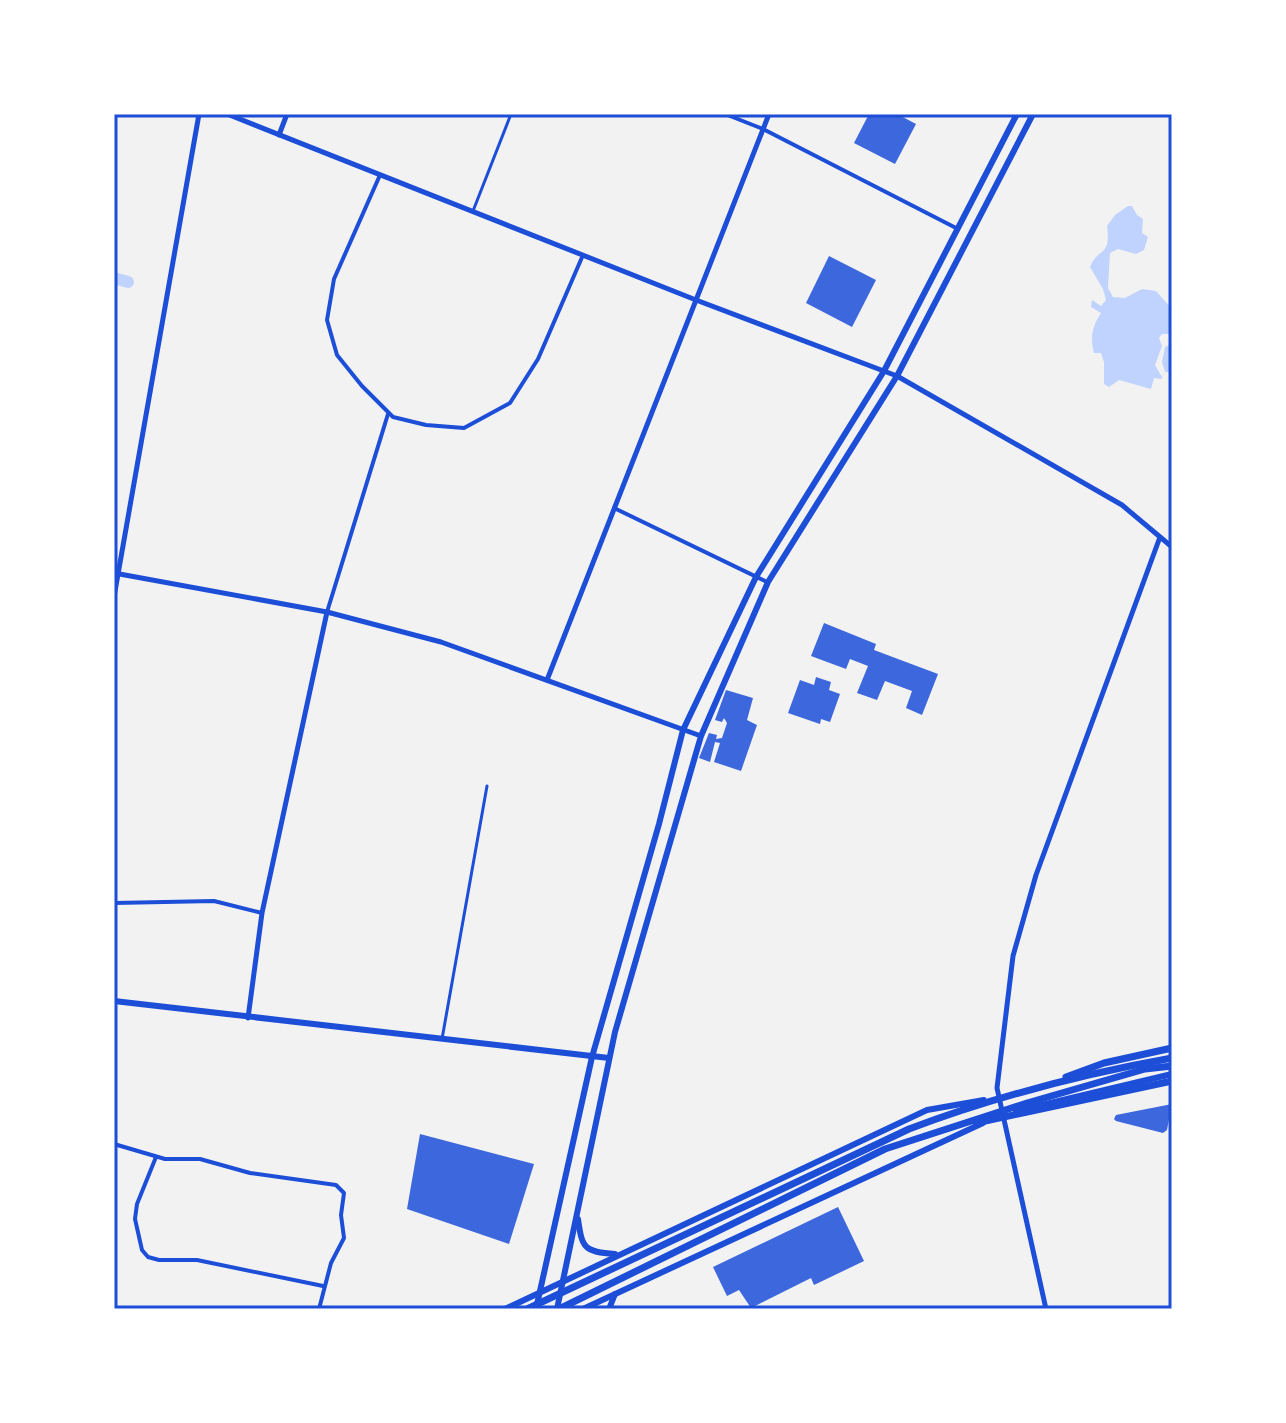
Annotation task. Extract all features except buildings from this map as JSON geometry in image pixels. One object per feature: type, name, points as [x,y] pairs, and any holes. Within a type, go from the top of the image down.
[{"type":"highway","points":[[527,1309],[874,1144],[954,1112],[1104,1063],[1172,1048]]},
{"type":"highway","points":[[1033,1088],[1172,1058]]},
{"type":"highway","points":[[558,1309],[847,1167],[919,1136],[1145,1069],[1172,1066]]},
{"type":"highway","points":[[919,1136],[1172,1081]]},
{"type":"main road","points":[[536,1309],[592,1057],[683,730],[756,577],[884,371],[1017,114]]},
{"type":"main road","points":[[558,1309],[609,1058],[701,736],[768,582],[897,376],[1033,114]]},
{"type":"main road","points":[[114,1001],[609,1058]]},
{"type":"main road","points":[[505,1309],[927,1110],[998,1098],[1105,1070],[1172,1058]]},
{"type":"main road","points":[[583,1309],[1002,1115],[1082,1093],[1172,1074]]},
{"type":"main road","points":[[577,1212],[581,1242],[586,1248],[598,1253],[618,1254]]},
{"type":"main road","points":[[609,1309],[616,1292]]},
{"type":"street","points":[[114,597],[199,114]]},
{"type":"street","points":[[227,114],[696,300],[897,376],[1122,505],[1172,547]]},
{"type":"street","points":[[279,135],[287,114]]},
{"type":"street","points":[[473,211],[511,114]]},
{"type":"street","points":[[725,114],[763,129],[958,229]]},
{"type":"street","points":[[547,680],[769,114]]},
{"type":"street","points":[[380,175],[334,279],[327,320],[337,355],[388,414],[426,425],[464,428],[510,403],[538,359],[583,255]]},
{"type":"street","points":[[248,1018],[262,913],[327,612],[388,414]]},
{"type":"street","points":[[614,508],[768,582]]},
{"type":"street","points":[[1046,1309],[998,1098],[999,1064],[1013,956],[1027,904],[1160,537]]},
{"type":"street","points":[[116,574],[327,612],[441,642],[701,736]]},
{"type":"street","points":[[442,1039],[487,786]]},
{"type":"street","points":[[114,903],[214,901],[262,913]]},
{"type":"street","points":[[114,1144],[165,1159],[200,1159],[250,1173],[336,1185],[344,1193],[341,1215],[344,1238],[323,1286],[319,1309]]},
{"type":"street","points":[[156,1157],[137,1204],[135,1219],[142,1250],[148,1257],[197,1260],[323,1286]]},
{"type":"water","points":[[1132,206],[1143,219],[1142,233],[1148,237],[1144,250],[1136,254],[1118,249],[1110,253],[1108,288],[1113,297],[1125,298],[1142,289],[1156,291],[1172,309],[1172,372],[1165,372],[1161,379],[1154,378],[1151,389],[1119,380],[1109,387],[1104,384],[1104,362],[1101,353],[1094,353],[1093,347],[1093,332],[1101,313],[1091,307],[1092,300],[1101,306],[1106,300],[1090,267],[1106,247],[1107,226],[1115,215]]},
{"type":"pier","points":[[1162,334],[1169,334],[1172,344],[1165,347],[1162,362],[1165,372],[1162,377],[1155,365],[1162,346],[1159,338]]},
{"type":"waterway","points":[[114,278],[128,282]]}]
